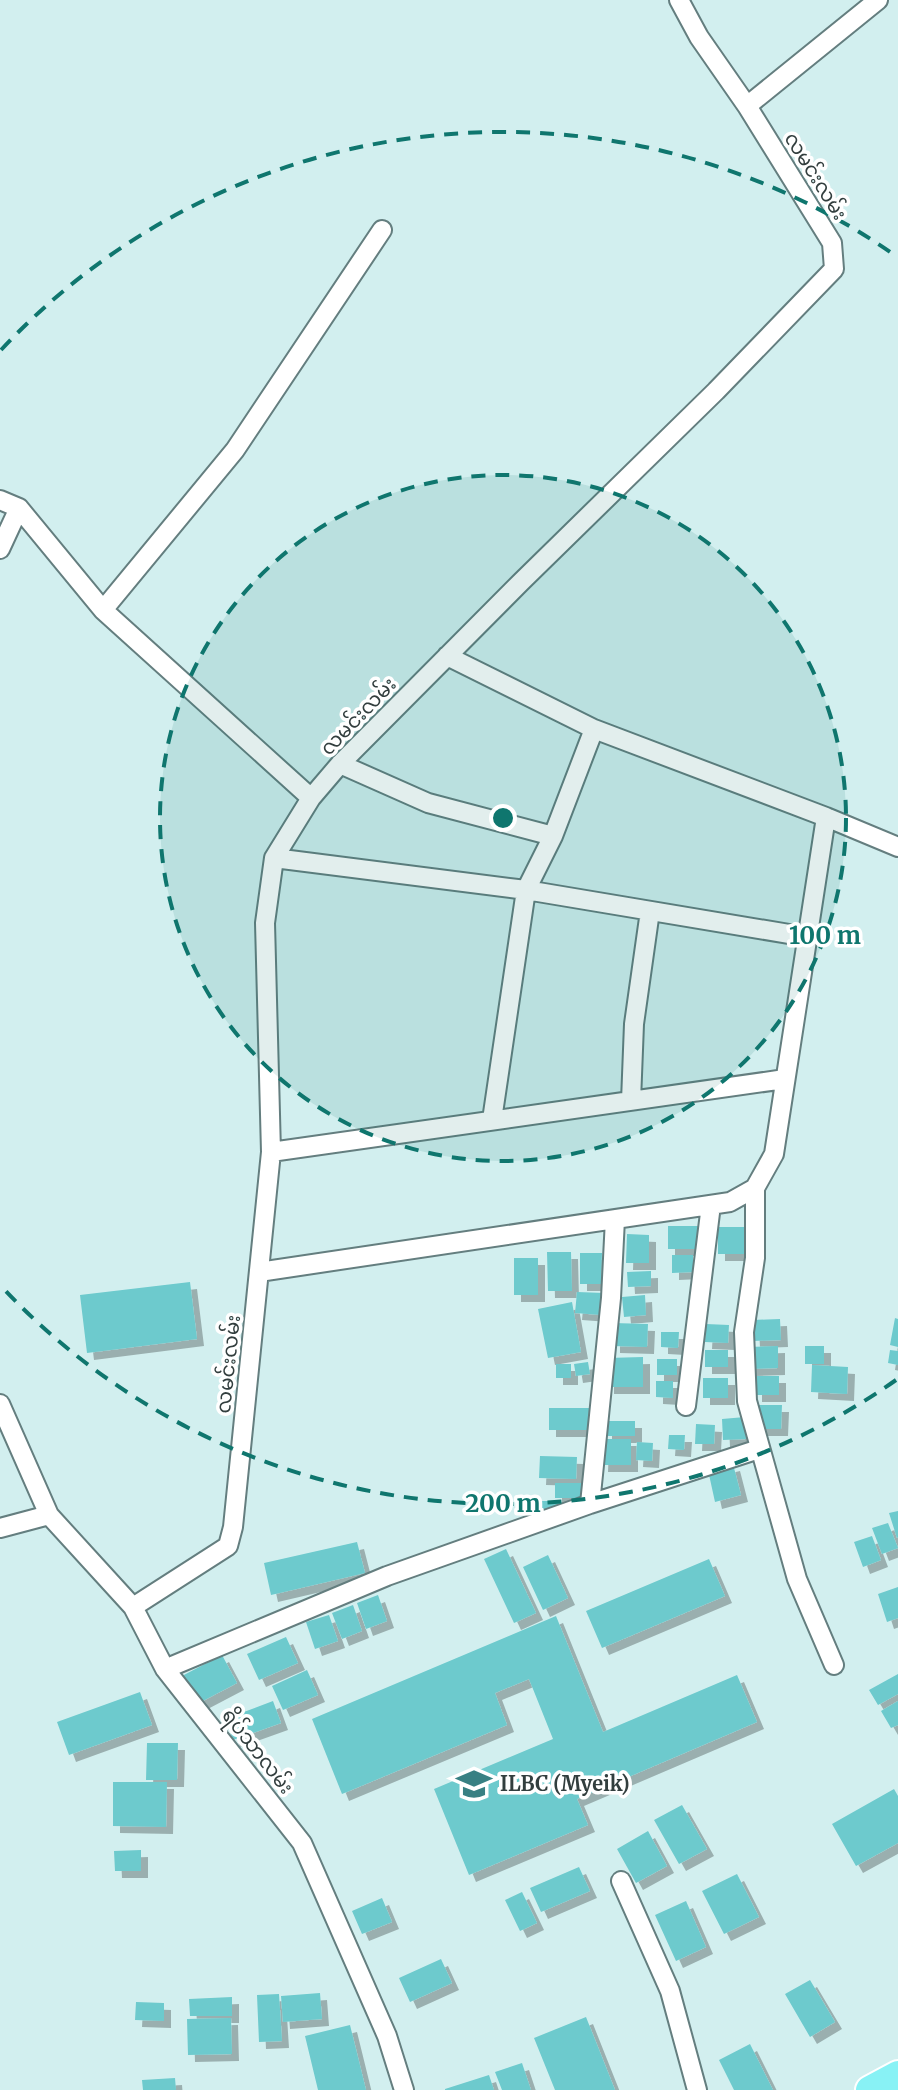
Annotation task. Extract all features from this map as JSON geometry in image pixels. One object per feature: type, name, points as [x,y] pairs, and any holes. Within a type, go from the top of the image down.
[{"type":"main road","points":[[870,2090],[898,2075]]},
{"type":"street","name":"လမင်းလမ်း","points":[[133,1607],[228,1546],[233,1527],[271,1152],[265,923],[274,858],[311,798],[340,764],[716,391],[834,269],[832,243],[747,106],[699,37],[679,0]]},
{"type":"street","points":[[747,106],[878,0]]},
{"type":"street","points":[[103,610],[235,450],[382,230]]},
{"type":"street","points":[[0,500],[19,508],[103,610],[311,798]]},
{"type":"street","points":[[0,549],[19,508]]},
{"type":"street","points":[[447,656],[594,729],[898,847]]},
{"type":"street","points":[[492,1120],[526,890],[553,836],[594,729]]},
{"type":"street","points":[[340,764],[428,803],[553,836]]},
{"type":"street","points":[[826,817],[774,1154],[755,1188],[755,1258],[744,1332],[747,1401],[759,1449],[797,1579],[834,1665]]},
{"type":"street","points":[[274,858],[526,890],[807,937]]},
{"type":"street","points":[[631,1101],[634,1024],[650,911]]},
{"type":"street","points":[[271,1152],[785,1079]]},
{"type":"street","points":[[259,1272],[730,1202],[755,1188]]},
{"type":"street","points":[[686,1406],[711,1205]]},
{"type":"street","points":[[590,1504],[611,1298],[615,1219]]},
{"type":"street","name":"ရိပ်သာလမ်း","points":[[0,1404],[49,1515],[133,1607],[165,1669],[302,1843],[387,2036],[404,2090]]},
{"type":"street","points":[[165,1669],[387,1576],[590,1504],[759,1449]]},
{"type":"street","points":[[0,1528],[49,1515]]},
{"type":"street","points":[[621,1881],[670,1991],[697,2090]]},
{"type":"building","points":[[668,1226],[700,1226],[700,1249],[668,1249]]},
{"type":"building","points":[[718,1227],[746,1227],[746,1254],[718,1254]]},
{"type":"building","points":[[627,1234],[649,1235],[649,1263],[626,1263]]},
{"type":"building","points":[[547,1252],[571,1252],[572,1291],[548,1291]]},
{"type":"building","points":[[580,1253],[602,1253],[601,1284],[580,1284]]},
{"type":"building","points":[[672,1255],[693,1255],[693,1272],[672,1273]]},
{"type":"building","points":[[514,1258],[538,1258],[538,1295],[514,1295]]},
{"type":"building","points":[[651,1271],[651,1286],[628,1287],[627,1272]]},
{"type":"building","points":[[190,1282],[197,1339],[87,1353],[80,1295]]},
{"type":"building","points":[[577,1292],[604,1293],[602,1315],[575,1313]]},
{"type":"building","points":[[645,1295],[646,1315],[624,1317],[622,1297]]},
{"type":"building","points":[[572,1302],[581,1352],[548,1358],[538,1309]]},
{"type":"building","points":[[895,1318],[898,1319],[898,1347],[890,1345]]},
{"type":"building","points":[[780,1319],[781,1340],[753,1341],[752,1320]]},
{"type":"building","points":[[613,1323],[648,1324],[647,1347],[613,1346]]},
{"type":"building","points":[[706,1324],[729,1325],[728,1343],[705,1342]]},
{"type":"building","points":[[661,1332],[679,1332],[678,1348],[661,1347]]},
{"type":"building","points":[[778,1346],[778,1368],[749,1369],[748,1347]]},
{"type":"building","points":[[805,1346],[824,1346],[824,1364],[805,1364]]},
{"type":"building","points":[[705,1350],[728,1350],[728,1367],[705,1367]]},
{"type":"building","points":[[890,1350],[898,1351],[898,1365],[888,1363]]},
{"type":"building","points":[[643,1357],[643,1387],[607,1387],[607,1358]]},
{"type":"building","points":[[657,1359],[677,1359],[677,1375],[657,1375]]},
{"type":"building","points":[[588,1362],[590,1374],[576,1376],[574,1364]]},
{"type":"building","points":[[556,1364],[571,1364],[571,1378],[556,1378]]},
{"type":"building","points":[[812,1365],[848,1367],[847,1394],[811,1392]]},
{"type":"building","points":[[755,1376],[779,1376],[779,1395],[755,1395]]},
{"type":"building","points":[[703,1378],[728,1378],[728,1398],[703,1398]]},
{"type":"building","points":[[656,1381],[673,1381],[673,1398],[656,1397]]},
{"type":"building","points":[[755,1405],[782,1405],[781,1429],[755,1429]]},
{"type":"building","points":[[549,1408],[589,1408],[589,1430],[549,1430]]},
{"type":"building","points":[[745,1417],[746,1439],[723,1440],[722,1419]]},
{"type":"building","points":[[605,1421],[635,1421],[635,1436],[605,1436]]},
{"type":"building","points":[[696,1424],[715,1425],[714,1444],[695,1444]]},
{"type":"building","points":[[669,1435],[685,1435],[684,1450],[668,1449]]},
{"type":"building","points":[[602,1439],[631,1439],[631,1465],[601,1465]]},
{"type":"building","points":[[637,1442],[653,1443],[652,1461],[636,1460]]},
{"type":"building","points":[[540,1456],[577,1457],[576,1479],[539,1478]]},
{"type":"building","points":[[733,1464],[741,1495],[715,1502],[708,1470]]},
{"type":"building","points":[[555,1483],[582,1483],[582,1498],[555,1498]]},
{"type":"building","points":[[541,1501],[560,1501],[560,1512],[541,1512]]},
{"type":"building","points":[[898,1511],[898,1537],[897,1538],[889,1513]]},
{"type":"building","points":[[888,1523],[898,1548],[882,1554],[872,1528]]},
{"type":"building","points":[[872,1536],[881,1560],[863,1567],[854,1542]]},
{"type":"building","points":[[357,1542],[365,1573],[271,1595],[264,1563]]},
{"type":"building","points":[[506,1549],[536,1613],[514,1623],[484,1559]]},
{"type":"building","points":[[548,1555],[568,1598],[543,1610],[523,1567]]},
{"type":"building","points":[[709,1559],[725,1596],[602,1648],[586,1611]]},
{"type":"building","points":[[898,1587],[898,1618],[887,1622],[878,1594]]},
{"type":"building","points":[[378,1595],[387,1621],[366,1629],[357,1603]]},
{"type":"building","points":[[353,1605],[362,1631],[342,1639],[332,1613]]},
{"type":"building","points":[[329,1615],[338,1641],[315,1649],[306,1622]]},
{"type":"building","points":[[556,1616],[603,1732],[737,1675],[757,1722],[577,1799],[588,1825],[469,1875],[434,1789],[553,1739],[529,1679],[495,1693],[507,1725],[342,1794],[312,1719]]},
{"type":"building","points":[[286,1637],[298,1663],[259,1680],[247,1654]]},
{"type":"building","points":[[222,1655],[237,1683],[197,1704],[182,1676]]},
{"type":"building","points":[[307,1670],[318,1695],[283,1710],[272,1686]]},
{"type":"building","points":[[898,1674],[898,1694],[878,1705],[869,1690]]},
{"type":"building","points":[[140,1692],[152,1725],[69,1755],[57,1722]]},
{"type":"building","points":[[273,1701],[281,1723],[233,1740],[225,1719]]},
{"type":"building","points":[[898,1701],[898,1725],[891,1728],[881,1711]]},
{"type":"building","points":[[147,1743],[178,1743],[177,1780],[146,1780]]},
{"type":"building","points":[[113,1782],[167,1782],[166,1827],[113,1826]]},
{"type":"building","points":[[894,1789],[898,1796],[898,1843],[856,1866],[832,1824]]},
{"type":"building","points":[[682,1805],[707,1849],[679,1864],[654,1820]]},
{"type":"building","points":[[648,1831],[667,1866],[636,1883],[617,1849]]},
{"type":"building","points":[[141,1850],[141,1871],[115,1871],[114,1851]]},
{"type":"building","points":[[579,1867],[590,1891],[541,1912],[530,1888]]},
{"type":"building","points":[[737,1874],[759,1917],[724,1934],[702,1891]]},
{"type":"building","points":[[522,1892],[537,1923],[520,1931],[505,1900]]},
{"type":"building","points":[[382,1898],[392,1922],[362,1934],[352,1911]]},
{"type":"building","points":[[686,1901],[706,1947],[676,1961],[655,1915]]},
{"type":"building","points":[[441,1959],[452,1983],[410,2002],[399,1978]]},
{"type":"building","points":[[810,1980],[835,2022],[810,2037],[785,1994]]},
{"type":"building","points":[[320,1993],[322,2019],[283,2022],[281,1996]]},
{"type":"building","points":[[279,1994],[282,2041],[259,2042],[257,1995]]},
{"type":"building","points":[[232,1997],[232,2016],[190,2016],[189,1999]]},
{"type":"building","points":[[136,2002],[164,2003],[164,2021],[135,2020]]},
{"type":"building","points":[[586,2017],[615,2090],[555,2090],[534,2038]]},
{"type":"building","points":[[231,2018],[232,2054],[188,2055],[187,2019]]},
{"type":"building","points":[[350,2025],[366,2090],[318,2090],[305,2036]]},
{"type":"building","points":[[750,2044],[773,2090],[734,2090],[719,2060]]},
{"type":"building","points":[[522,2063],[531,2090],[502,2090],[495,2072]]},
{"type":"building","points":[[489,2075],[494,2090],[445,2090],[445,2089]]},
{"type":"building","points":[[175,2078],[176,2090],[143,2090],[142,2080]]},
{"type":"place","name":"ILBC (Myeik)","points":[[474,1784]]}]
